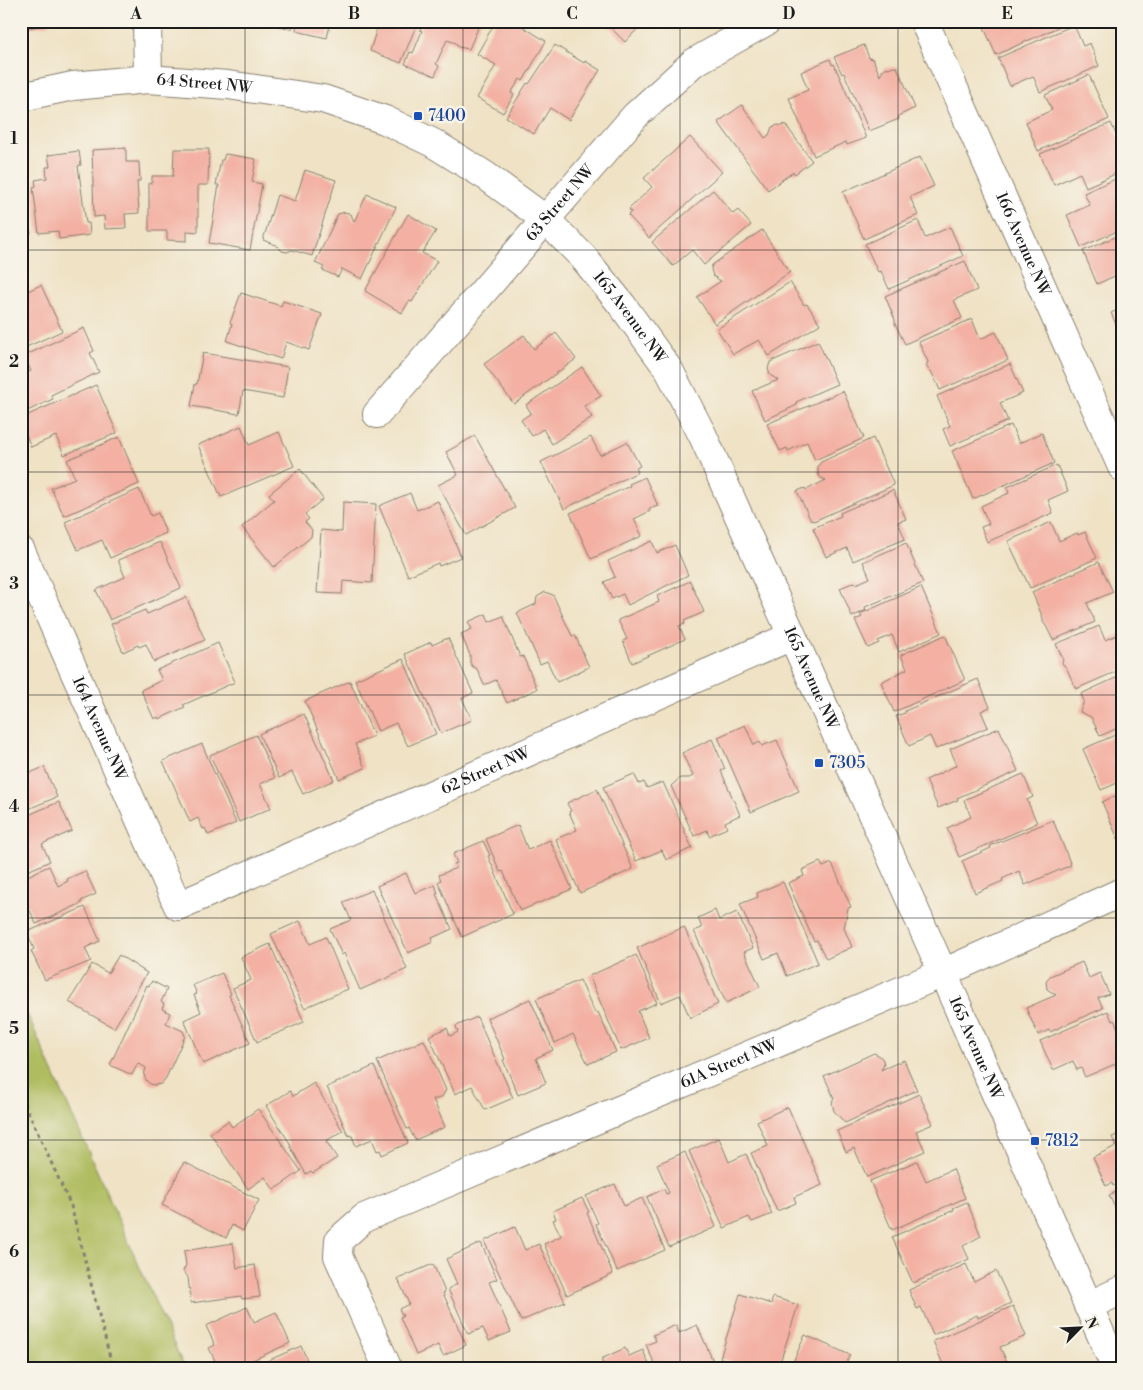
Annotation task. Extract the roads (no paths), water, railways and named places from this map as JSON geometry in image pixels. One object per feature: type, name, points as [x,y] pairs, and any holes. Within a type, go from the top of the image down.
[{"type":"street","points":[[146,21],[148,80]]},
{"type":"street","name":"63 Street NW","points":[[377,414],[636,115],[693,63],[767,21]]},
{"type":"street","name":"166 Avenue NW","points":[[924,21],[1122,467]]},
{"type":"street","name":"64 Street NW","points":[[21,97],[73,86],[148,80],[228,85],[323,99],[384,120]]},
{"type":"street","name":"165 Avenue NW","points":[[384,120],[433,142],[486,176],[545,219],[583,257],[622,305],[669,370],[703,436],[943,973],[1116,1369]]},
{"type":"street","name":"164 Avenue NW","points":[[21,551],[178,906]]},
{"type":"street","name":"62 Street NW","points":[[178,906],[792,636]]},
{"type":"street","name":"61A Street NW","points":[[388,1369],[338,1256],[339,1240],[364,1218],[943,973],[1122,892]]},
{"type":"street","points":[[1088,1306],[1122,1290]]},
{"type":"place","name":"7400","points":[[418,116]]},
{"type":"place","name":"7305","points":[[819,763]]},
{"type":"place","name":"7812","points":[[1035,1141]]}]
